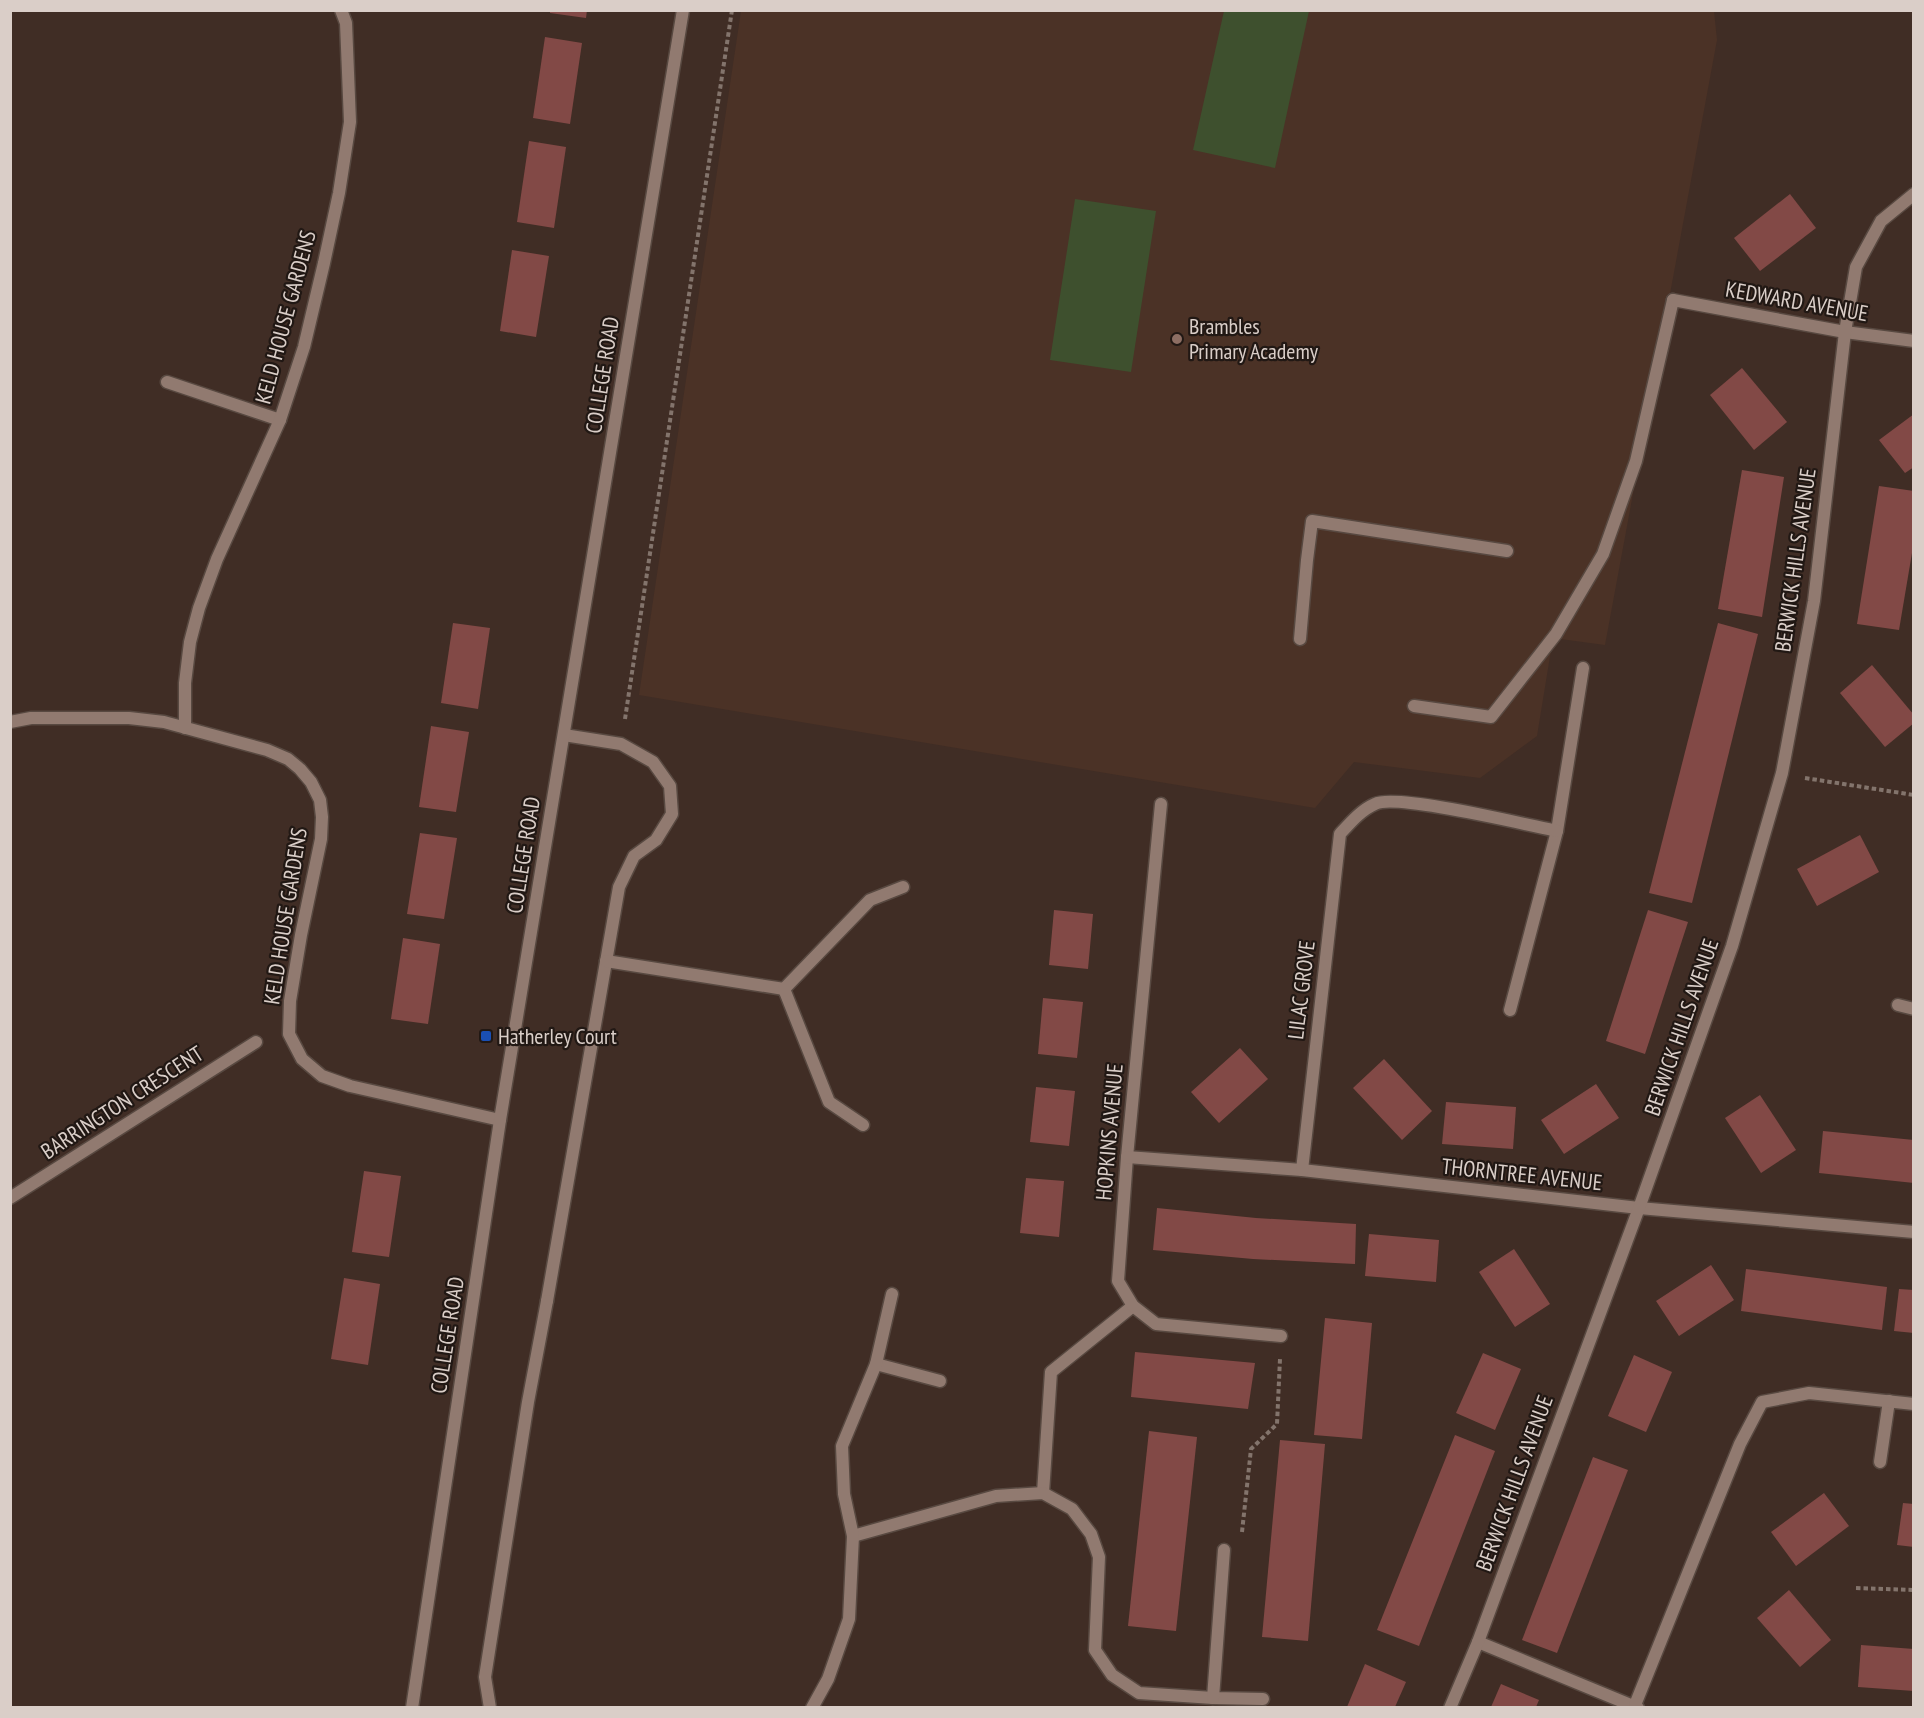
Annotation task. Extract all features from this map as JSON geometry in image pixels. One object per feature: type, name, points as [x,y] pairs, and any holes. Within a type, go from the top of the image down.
[{"type":"street","name":"KELD HOUSE GARDENS","points":[[185,728],[185,683],[190,642],[199,608],[217,559],[280,420],[304,347],[339,193],[350,122],[346,23],[341,10]]},
{"type":"street","name":"COLLEGE ROAD","points":[[412,1707],[500,1120],[683,10]]},
{"type":"street","name":"BERWICK HILLS AVENUE","points":[[1450,1707],[1478,1642],[1639,1208],[1732,946],[1782,773],[1814,601],[1845,332],[1856,267],[1881,221],[1914,194]]},
{"type":"street","name":"KEDWARD AVENUE","points":[[1414,706],[1491,717],[1556,634],[1603,554],[1632,472],[1673,300],[1845,332],[1914,341]]},
{"type":"street","points":[[167,382],[280,420]]},
{"type":"street","points":[[1300,639],[1312,521],[1507,550]]},
{"type":"street","points":[[1510,1010],[1557,831],[1583,668]]},
{"type":"street","name":"KELD HOUSE GARDENS","points":[[10,722],[31,718],[129,718],[164,722],[267,750],[288,759],[305,776],[320,800],[322,818],[321,839],[290,1001],[289,1034],[302,1059],[322,1076],[350,1086],[500,1120]]},
{"type":"street","points":[[490,1707],[485,1677],[528,1402],[619,887],[634,856],[656,840],[672,814],[670,786],[653,762],[621,744],[564,735]]},
{"type":"street","name":"LILAC GROVE","points":[[1302,1170],[1340,834],[1353,819],[1376,802],[1403,802],[1557,831]]},
{"type":"street","name":"HOPKINS AVENUE","points":[[1161,804],[1127,1157],[1118,1281],[1133,1306],[1156,1324],[1281,1336]]},
{"type":"street","points":[[784,989],[870,900],[903,887]]},
{"type":"street","points":[[606,961],[784,989]]},
{"type":"street","points":[[784,989],[829,1102],[863,1125]]},
{"type":"street","points":[[1898,1005],[1914,1009]]},
{"type":"street","name":"BARRINGTON CRESCENT","points":[[10,1198],[256,1042]]},
{"type":"street","name":"THORNTREE AVENUE","points":[[1127,1157],[1302,1170],[1639,1208],[1914,1232]]},
{"type":"street","points":[[812,1707],[828,1679],[849,1619],[853,1536],[844,1494],[842,1446],[876,1364],[892,1294]]},
{"type":"street","points":[[1043,1493],[1051,1372],[1133,1306]]},
{"type":"street","points":[[876,1364],[940,1381]]},
{"type":"street","points":[[1478,1642],[1636,1706],[1740,1444],[1762,1402],[1809,1394],[1914,1404]]},
{"type":"street","points":[[1880,1462],[1889,1401]]},
{"type":"street","points":[[853,1536],[996,1496],[1043,1493],[1072,1509],[1091,1534],[1099,1557],[1095,1650],[1112,1675],[1139,1693],[1263,1699]]},
{"type":"street","points":[[1213,1698],[1224,1550]]},
{"type":"path","points":[[621,744],[732,10]]},
{"type":"path","points":[[1782,773],[1835,784],[1914,795]]},
{"type":"path","points":[[1224,1550],[1240,1552],[1251,1449],[1277,1424],[1281,1336]]},
{"type":"path","points":[[1856,1588],[1914,1590]]},
{"type":"shaded area","name":"Brambles Primary Academy","points":[[741,11],[1714,11],[1717,40],[1605,645],[1553,638],[1537,736],[1480,778],[1354,762],[1315,808],[639,695]]},
{"type":"green space","points":[[1224,11],[1309,11],[1275,168],[1193,150]]},
{"type":"green space","points":[[1075,199],[1156,211],[1131,372],[1050,360]]},
{"type":"building","points":[[550,10],[587,10],[586,18],[550,13]]},
{"type":"building","points":[[545,37],[582,43],[570,124],[533,118]]},
{"type":"building","points":[[529,141],[566,147],[554,228],[517,222]]},
{"type":"building","points":[[1790,194],[1816,228],[1760,271],[1734,238]]},
{"type":"building","points":[[512,250],[549,256],[536,337],[500,331]]},
{"type":"building","points":[[1742,368],[1787,422],[1754,450],[1710,395]]},
{"type":"building","points":[[1914,414],[1914,467],[1905,473],[1879,440]]},
{"type":"building","points":[[1742,470],[1784,477],[1762,617],[1718,609]]},
{"type":"building","points":[[1879,486],[1914,491],[1914,541],[1899,630],[1857,624]]},
{"type":"building","points":[[453,623],[490,628],[478,709],[441,703]]},
{"type":"building","points":[[1718,623],[1758,634],[1692,903],[1649,893]]},
{"type":"building","points":[[1872,665],[1914,715],[1914,723],[1885,747],[1840,693]]},
{"type":"building","points":[[431,726],[469,732],[456,812],[419,807]]},
{"type":"building","points":[[420,833],[457,838],[444,919],[407,914]]},
{"type":"building","points":[[1860,835],[1879,872],[1817,906],[1797,869]]},
{"type":"building","points":[[1054,910],[1093,914],[1088,969],[1049,965]]},
{"type":"building","points":[[1648,910],[1688,922],[1645,1054],[1606,1041]]},
{"type":"building","points":[[403,938],[440,944],[428,1024],[391,1019]]},
{"type":"building","points":[[1043,998],[1083,1002],[1077,1058],[1038,1054]]},
{"type":"building","points":[[1240,1048],[1268,1079],[1219,1123],[1191,1092]]},
{"type":"building","points":[[1384,1059],[1432,1111],[1402,1140],[1353,1088]]},
{"type":"building","points":[[1596,1084],[1619,1118],[1564,1154],[1541,1120]]},
{"type":"building","points":[[1036,1087],[1075,1091],[1069,1146],[1030,1142]]},
{"type":"building","points":[[1760,1095],[1796,1150],[1761,1173],[1725,1118]]},
{"type":"building","points":[[1446,1102],[1516,1107],[1513,1149],[1442,1144]]},
{"type":"building","points":[[1823,1131],[1914,1140],[1914,1183],[1819,1173]]},
{"type":"building","points":[[364,1171],[401,1176],[389,1257],[352,1252]]},
{"type":"building","points":[[1026,1178],[1064,1181],[1059,1237],[1020,1233]]},
{"type":"building","points":[[1157,1208],[1256,1218],[1356,1224],[1355,1264],[1253,1259],[1153,1250]]},
{"type":"building","points":[[1369,1234],[1439,1240],[1436,1282],[1365,1276]]},
{"type":"building","points":[[1514,1249],[1550,1304],[1515,1327],[1479,1272]]},
{"type":"building","points":[[1711,1265],[1734,1300],[1679,1336],[1656,1301]]},
{"type":"building","points":[[1746,1269],[1887,1287],[1882,1330],[1741,1311]]},
{"type":"building","points":[[344,1278],[380,1284],[368,1365],[331,1359]]},
{"type":"building","points":[[1899,1289],[1914,1290],[1914,1333],[1894,1331]]},
{"type":"building","points":[[1325,1318],[1372,1323],[1362,1439],[1314,1435]]},
{"type":"building","points":[[1135,1352],[1255,1363],[1248,1409],[1131,1397]]},
{"type":"building","points":[[1483,1353],[1521,1369],[1495,1430],[1456,1413]]},
{"type":"building","points":[[1634,1355],[1672,1372],[1646,1432],[1608,1416]]},
{"type":"building","points":[[1149,1431],[1197,1437],[1176,1631],[1128,1626]]},
{"type":"building","points":[[1455,1435],[1495,1451],[1419,1646],[1377,1630]]},
{"type":"building","points":[[1280,1440],[1325,1444],[1308,1641],[1262,1637]]},
{"type":"building","points":[[1593,1457],[1628,1470],[1557,1653],[1522,1640]]},
{"type":"building","points":[[1824,1493],[1849,1526],[1796,1566],[1771,1532]]},
{"type":"building","points":[[1903,1503],[1914,1504],[1914,1547],[1897,1545]]},
{"type":"building","points":[[1789,1590],[1831,1640],[1800,1667],[1757,1618]]},
{"type":"building","points":[[1861,1645],[1914,1649],[1914,1691],[1858,1687]]},
{"type":"building","points":[[1365,1664],[1406,1682],[1395,1707],[1347,1707]]},
{"type":"building","points":[[1501,1684],[1539,1700],[1536,1707],[1491,1707]]},
{"type":"place","name":"Brambles Primary Academy","points":[[1177,339]]},
{"type":"place","name":"Hatherley Court","points":[[486,1036]]}]
